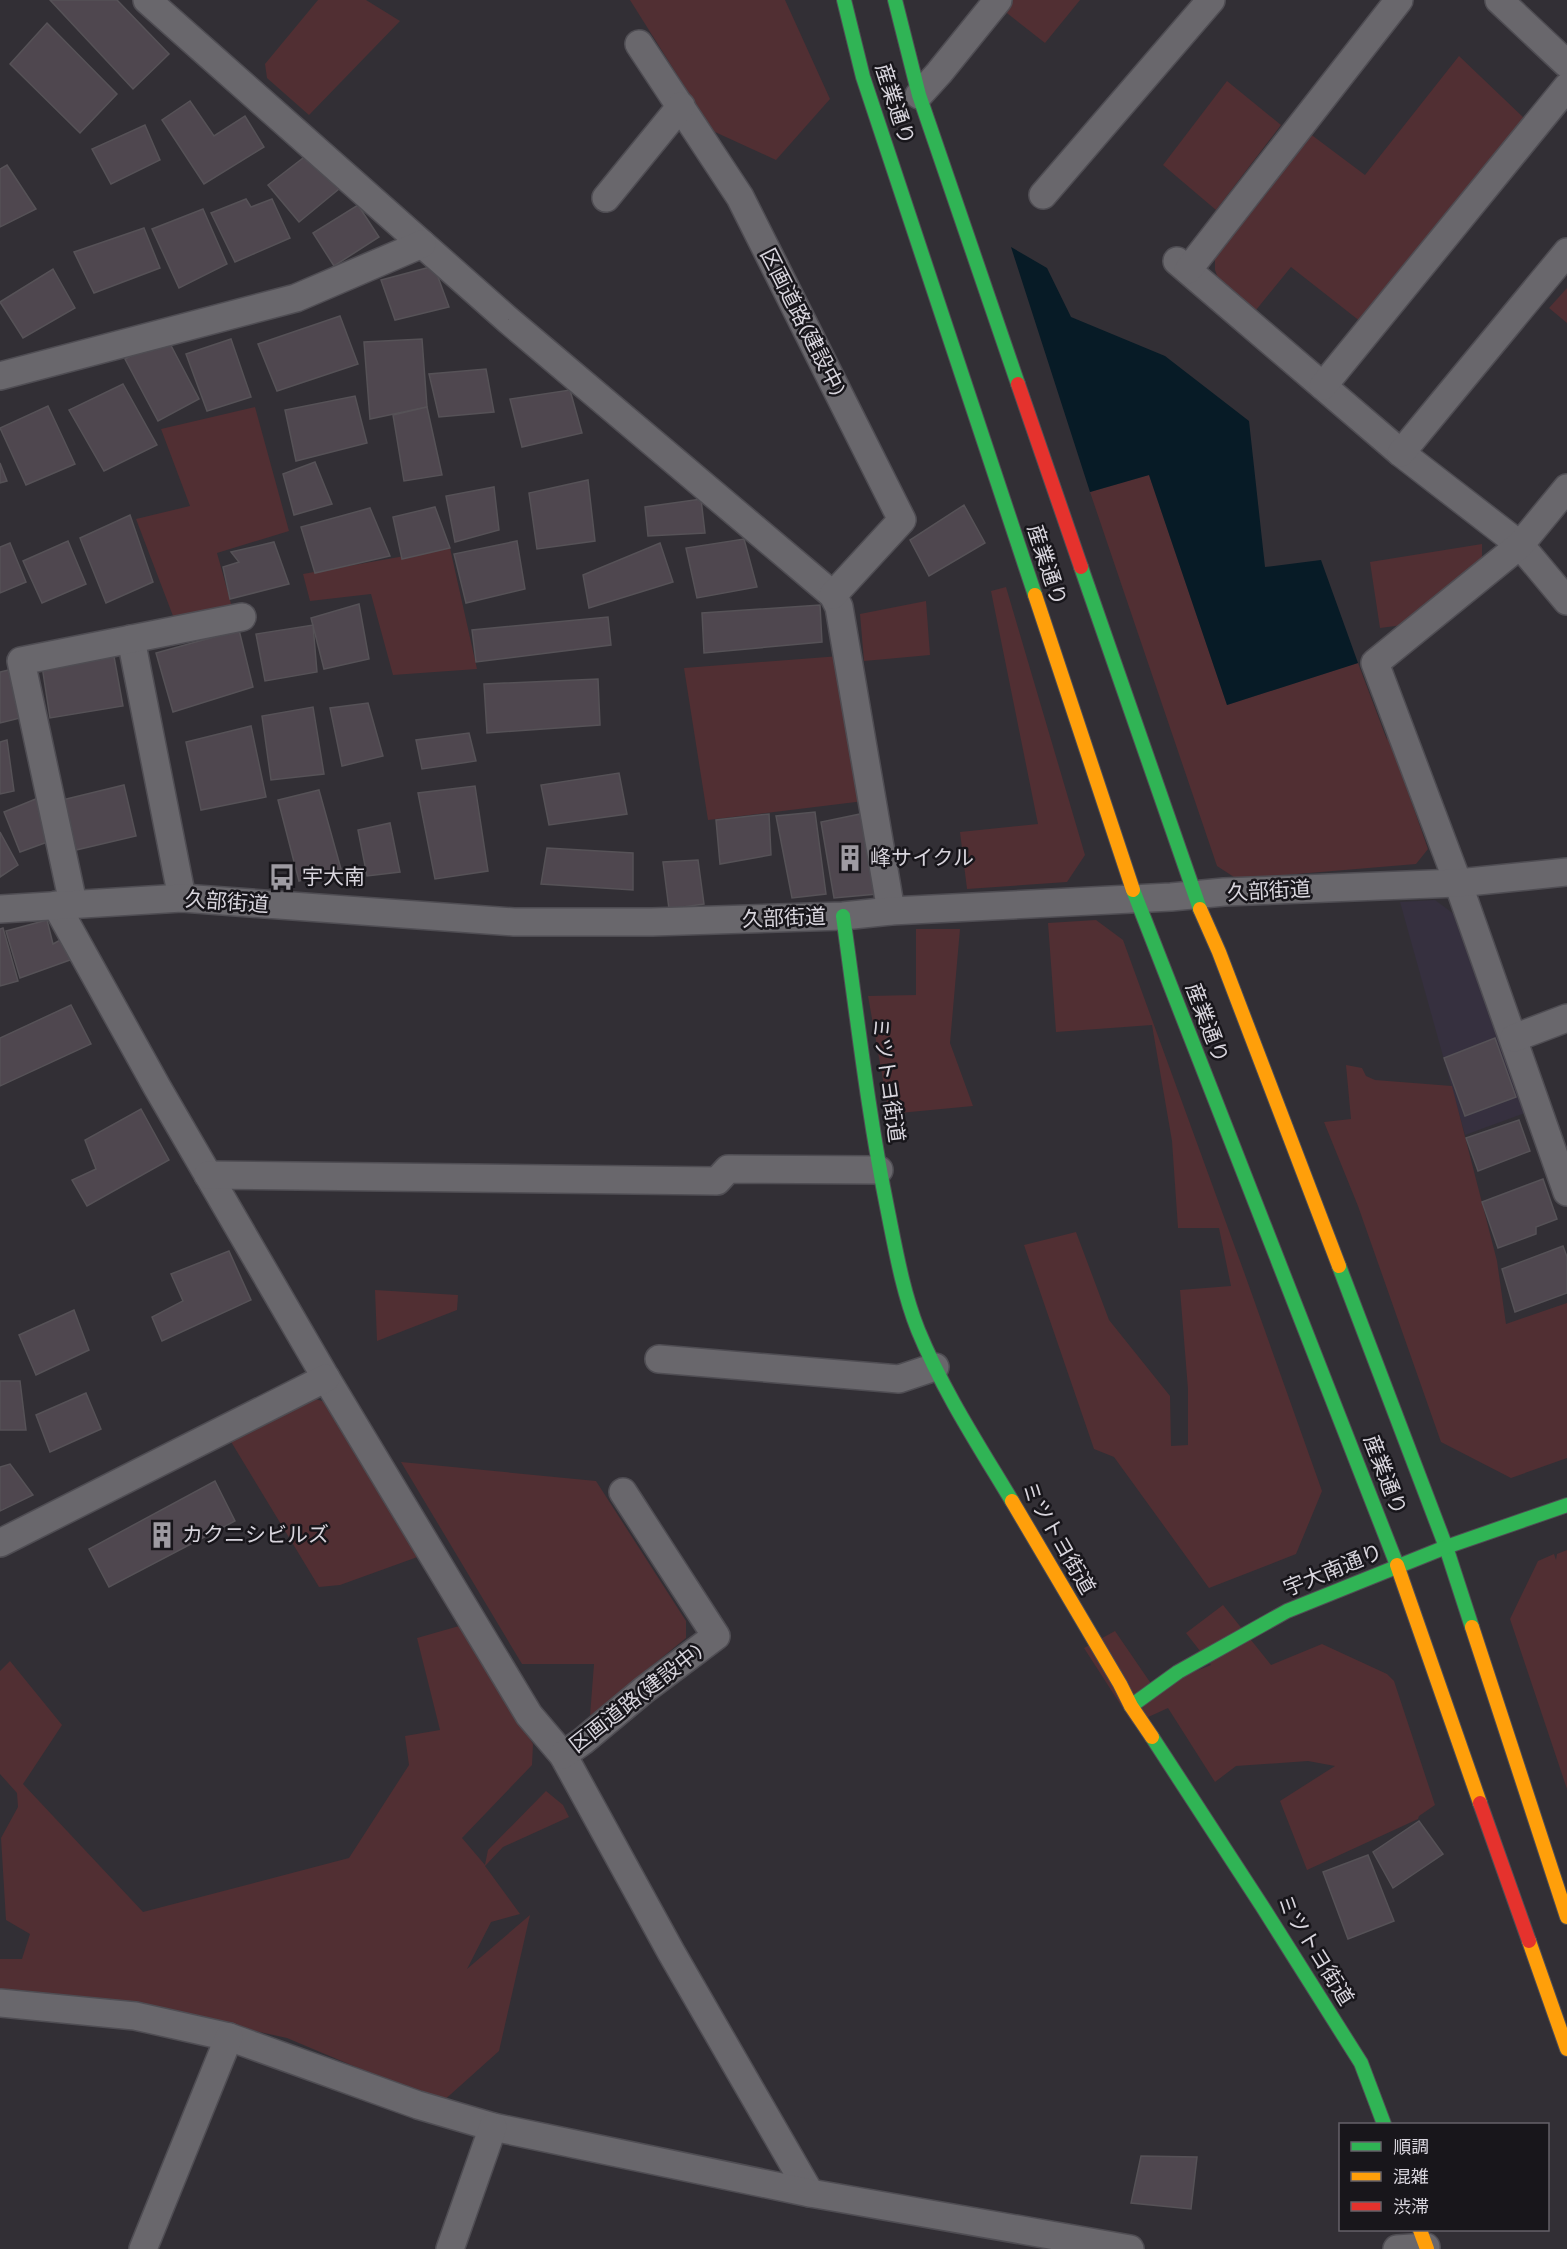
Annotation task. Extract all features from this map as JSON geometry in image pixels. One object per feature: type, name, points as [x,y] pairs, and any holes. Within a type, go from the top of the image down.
[{"type":"street","points":[[147,0],[507,320],[833,596],[839,606],[891,911]]},
{"type":"street","name":"産業通り","points":[[844,0],[863,78],[1136,898],[1397,1566],[1567,2049]]},
{"type":"street","name":"産業通り","points":[[895,0],[919,95],[1194,895],[1219,952],[1446,1547],[1567,1917]]},
{"type":"street","points":[[919,95],[939,74],[998,0]]},
{"type":"street","points":[[1043,195],[1211,0]]},
{"type":"street","points":[[1399,0],[1183,265],[1401,453],[1520,545],[1567,601]]},
{"type":"street","points":[[1499,0],[1567,64]]},
{"type":"street","name":"区画道路(建設中)","points":[[639,44],[740,197],[902,520],[833,596]]},
{"type":"street","points":[[1323,386],[1567,87]]},
{"type":"street","points":[[606,198],[681,106]]},
{"type":"street","points":[[0,376],[296,298],[422,244]]},
{"type":"street","points":[[1401,453],[1567,252]]},
{"type":"street","points":[[1567,488],[1520,545],[1375,663],[1458,883],[1567,1192]]},
{"type":"street","points":[[242,616],[21,661],[65,904],[157,1087],[326,1378],[529,1715],[563,1755],[670,1952],[810,2193]]},
{"type":"street","points":[[131,639],[182,898]]},
{"type":"street","name":"久部街道","points":[[0,909],[182,898],[514,922],[652,922],[843,916],[891,911],[1224,892],[1458,883],[1567,872]]},
{"type":"street","name":"ミツトヨ街道","points":[[843,916],[879,1170],[902,1283],[934,1367],[1131,1706],[1262,1906],[1361,2063],[1384,2123]]},
{"type":"street","points":[[1514,1038],[1567,1018]]},
{"type":"street","points":[[208,1175],[717,1181],[728,1169],[879,1170]]},
{"type":"street","points":[[659,1359],[899,1379],[934,1367]]},
{"type":"street","points":[[0,1543],[326,1378]]},
{"type":"street","name":"区画道路(建設中)","points":[[563,1755],[716,1636],[623,1492]]},
{"type":"street","name":"宇大南通り","points":[[1131,1706],[1178,1672],[1287,1611],[1446,1547],[1567,1505]]},
{"type":"street","points":[[0,2003],[135,2016],[229,2037],[417,2105],[493,2127],[1027,2241],[1130,2249]]},
{"type":"street","points":[[143,2249],[229,2037]]},
{"type":"street","points":[[450,2249],[493,2127]]},
{"type":"street","points":[[1397,2249],[1424,2242]]},
{"type":"shaded area","points":[[318,0],[366,0],[400,21],[309,115],[267,78],[265,64]]},
{"type":"shaded area","points":[[630,0],[785,0],[830,99],[776,160],[715,132]]},
{"type":"shaded area","points":[[1012,0],[1080,0],[1045,43],[1003,10]]},
{"type":"shaded area","points":[[1459,56],[1525,119],[1361,322],[1291,267],[1256,310],[1218,278],[1215,270],[1215,256],[1309,133],[1365,175]]},
{"type":"shaded area","points":[[1227,81],[1281,125],[1216,210],[1163,165]]},
{"type":"shaded area","points":[[1567,288],[1567,323],[1549,308]]},
{"type":"shaded area","points":[[255,407],[289,531],[217,553],[235,618],[178,629],[136,519],[190,506],[161,429]]},
{"type":"shaded area","points":[[1149,475],[1227,705],[1358,663],[1387,740],[1386,729],[1428,849],[1416,864],[1237,879],[1217,866],[1090,492]]},
{"type":"shaded area","points":[[1482,544],[1482,563],[1411,624],[1380,628],[1370,562]]},
{"type":"shaded area","points":[[450,548],[477,669],[393,675],[371,594],[310,601],[303,574]]},
{"type":"shaded area","points":[[1006,587],[1085,855],[1067,882],[967,889],[960,832],[1038,824],[991,591]]},
{"type":"shaded area","points":[[926,601],[930,655],[864,661],[860,614]]},
{"type":"shaded area","points":[[840,656],[864,801],[708,820],[684,668]]},
{"type":"shaded area","points":[[1435,900],[1458,917],[1525,1113],[1465,1135],[1400,902]]},
{"type":"shaded area","points":[[1096,920],[1123,940],[1322,1491],[1296,1554],[1209,1588],[1114,1457],[1094,1449],[1024,1245],[1076,1232],[1109,1320],[1170,1396],[1171,1446],[1188,1445],[1188,1389],[1180,1290],[1231,1286],[1219,1228],[1178,1228],[1172,1141],[1152,1025],[1056,1032],[1048,923]]},
{"type":"shaded area","points":[[916,929],[960,929],[950,1043],[973,1106],[889,1114],[868,996],[916,995]]},
{"type":"shaded area","points":[[1346,1065],[1362,1068],[1366,1076],[1375,1080],[1452,1086],[1497,1261],[1506,1324],[1567,1303],[1567,1458],[1511,1478],[1441,1442],[1358,1206],[1324,1122],[1351,1119]]},
{"type":"shaded area","points":[[375,1290],[458,1295],[457,1310],[377,1341]]},
{"type":"shaded area","points":[[312,1398],[329,1403],[423,1555],[340,1585],[319,1587],[230,1440]]},
{"type":"shaded area","points":[[401,1462],[596,1481],[686,1621],[686,1638],[590,1716],[594,1664],[522,1664]]},
{"type":"shaded area","points":[[1567,1550],[1567,1789],[1510,1619],[1538,1561],[1554,1554],[1556,1560],[1557,1554]]},
{"type":"shaded area","points":[[1223,1605],[1271,1665],[1322,1644],[1387,1674],[1394,1681],[1435,1805],[1418,1819],[1307,1870],[1280,1801],[1335,1766],[1308,1761],[1236,1766],[1215,1782],[1168,1708],[1133,1724],[1084,1648],[1115,1631],[1154,1688],[1211,1665],[1186,1633]]},
{"type":"shaded area","points":[[466,1624],[533,1744],[532,1765],[462,1838],[485,1865],[488,1850],[546,1791],[563,1805],[569,1817],[503,1847],[485,1866],[520,1914],[491,1922],[467,1969],[530,1915],[499,2051],[441,2103],[287,2038],[132,2004],[0,1991],[0,1959],[22,1959],[30,1934],[6,1920],[1,1838],[18,1807],[17,1793],[0,1774],[0,1671],[10,1661],[62,1725],[23,1784],[143,1912],[349,1858],[409,1765],[405,1736],[440,1730],[417,1638]]},
{"type":"water","points":[[1011,247],[1047,268],[1071,317],[1165,356],[1249,421],[1265,567],[1321,560],[1358,663],[1227,705],[1149,475],[1090,492]]},
{"type":"building","points":[[50,0],[117,0],[169,54],[133,89]]},
{"type":"building","points":[[47,23],[117,94],[80,133],[10,64]]},
{"type":"building","points":[[190,101],[214,136],[245,116],[264,147],[204,184],[162,120]]},
{"type":"building","points":[[145,125],[160,160],[111,184],[92,149]]},
{"type":"building","points":[[307,155],[339,189],[299,222],[268,185]]},
{"type":"building","points":[[7,165],[36,209],[0,227],[0,169]]},
{"type":"building","points":[[246,199],[251,207],[272,199],[290,238],[235,262],[211,213]]},
{"type":"building","points":[[358,205],[379,237],[334,266],[313,233]]},
{"type":"building","points":[[203,209],[227,264],[179,288],[152,229]]},
{"type":"building","points":[[144,228],[160,268],[94,293],[74,252]]},
{"type":"building","points":[[434,266],[449,307],[395,320],[381,280]]},
{"type":"building","points":[[53,269],[75,308],[23,338],[0,302]]},
{"type":"building","points":[[340,316],[358,364],[277,391],[258,344]]},
{"type":"building","points":[[166,336],[199,399],[158,421],[125,359]]},
{"type":"building","points":[[231,339],[251,397],[207,411],[186,354]]},
{"type":"building","points":[[422,339],[427,407],[370,419],[364,342]]},
{"type":"building","points":[[486,369],[494,412],[439,417],[429,374]]},
{"type":"building","points":[[123,384],[157,445],[104,471],[69,410]]},
{"type":"building","points":[[570,390],[582,433],[522,447],[510,399]]},
{"type":"building","points":[[355,396],[367,443],[296,461],[285,410]]},
{"type":"building","points":[[48,406],[75,464],[26,485],[0,428]]},
{"type":"building","points":[[427,407],[442,475],[404,481],[393,415]]},
{"type":"building","points":[[315,462],[332,504],[294,515],[283,474]]},
{"type":"building","points":[[0,463],[7,481],[0,483]]},
{"type":"building","points":[[588,480],[595,541],[537,549],[529,493]]},
{"type":"building","points":[[494,487],[499,530],[455,542],[446,496]]},
{"type":"building","points":[[701,499],[705,533],[648,536],[645,507]]},
{"type":"building","points":[[964,505],[985,543],[929,576],[910,540]]},
{"type":"building","points":[[435,507],[450,548],[402,559],[393,517]]},
{"type":"building","points":[[370,508],[390,556],[315,573],[301,527]]},
{"type":"building","points":[[130,515],[153,582],[106,603],[80,538]]},
{"type":"building","points":[[744,539],[757,587],[697,598],[686,548]]},
{"type":"building","points":[[68,541],[86,584],[42,603],[23,561]]},
{"type":"building","points":[[517,541],[525,589],[466,603],[454,554]]},
{"type":"building","points":[[274,542],[289,584],[230,599],[223,567],[239,562],[231,552]]},
{"type":"building","points":[[10,543],[26,582],[0,593],[0,547]]},
{"type":"building","points":[[660,543],[673,582],[589,608],[583,575]]},
{"type":"building","points":[[359,604],[369,659],[324,669],[311,618]]},
{"type":"building","points":[[820,605],[822,642],[704,653],[702,613]]},
{"type":"building","points":[[608,617],[611,645],[476,662],[472,630]]},
{"type":"building","points":[[313,625],[317,672],[265,681],[256,634]]},
{"type":"building","points":[[239,630],[253,687],[173,712],[156,653]]},
{"type":"building","points":[[113,651],[123,706],[50,718],[42,666]]},
{"type":"building","points":[[13,669],[24,717],[0,723],[0,672]]},
{"type":"building","points":[[598,679],[600,725],[487,733],[484,684]]},
{"type":"building","points":[[368,703],[383,756],[342,766],[330,708]]},
{"type":"building","points":[[313,707],[324,774],[271,780],[262,716]]},
{"type":"building","points":[[251,726],[266,797],[201,810],[186,742]]},
{"type":"building","points":[[469,733],[476,761],[422,769],[416,740]]},
{"type":"building","points":[[7,740],[14,791],[0,794],[0,742]]},
{"type":"building","points":[[619,773],[627,814],[549,825],[541,785]]},
{"type":"building","points":[[124,785],[136,836],[76,850],[62,800]]},
{"type":"building","points":[[475,786],[488,871],[435,879],[418,793]]},
{"type":"building","points":[[319,790],[341,869],[299,881],[278,800]]},
{"type":"building","points":[[38,798],[53,840],[20,852],[4,812]]},
{"type":"building","points":[[815,812],[826,894],[792,898],[776,816]]},
{"type":"building","name":"峰サイクル","points":[[865,813],[877,894],[834,898],[821,822]]},
{"type":"building","points":[[769,814],[771,855],[720,864],[716,820]]},
{"type":"building","points":[[390,823],[400,872],[367,876],[358,830]]},
{"type":"building","points":[[0,832],[18,865],[0,877]]},
{"type":"building","points":[[547,848],[633,853],[633,890],[541,884]]},
{"type":"building","points":[[698,860],[704,904],[669,909],[663,862]]},
{"type":"building","points":[[47,920],[53,944],[62,939],[70,960],[20,978],[6,931]]},
{"type":"building","points":[[3,928],[18,981],[0,986],[0,929]]},
{"type":"building","points":[[71,1005],[91,1044],[0,1086],[0,1038]]},
{"type":"building","points":[[1495,1038],[1516,1097],[1465,1116],[1444,1058]]},
{"type":"building","points":[[141,1109],[169,1160],[87,1206],[72,1180],[96,1169],[85,1140]]},
{"type":"building","points":[[1519,1120],[1530,1151],[1478,1171],[1466,1138]]},
{"type":"building","points":[[1543,1179],[1557,1219],[1536,1227],[1536,1234],[1498,1248],[1482,1202]]},
{"type":"building","points":[[1563,1246],[1567,1257],[1567,1293],[1515,1312],[1502,1269]]},
{"type":"building","points":[[229,1251],[251,1300],[162,1341],[152,1317],[183,1301],[171,1274]]},
{"type":"building","points":[[74,1310],[89,1350],[36,1375],[19,1335]]},
{"type":"building","points":[[0,1381],[20,1381],[26,1430],[0,1430]]},
{"type":"building","points":[[86,1393],[101,1429],[50,1452],[36,1415]]},
{"type":"building","points":[[10,1464],[33,1495],[0,1511],[0,1467]]},
{"type":"building","name":"カクニシビルズ","points":[[215,1481],[235,1521],[109,1587],[89,1549]]},
{"type":"building","points":[[1419,1821],[1443,1854],[1393,1888],[1373,1852]]},
{"type":"building","points":[[1368,1855],[1394,1921],[1348,1939],[1323,1872]]},
{"type":"building","points":[[1141,2156],[1197,2157],[1191,2209],[1131,2203]]},
{"type":"traffic: fast","points":[[844,0],[863,77],[1035,595]]},
{"type":"traffic: fast","points":[[895,0],[919,95],[1018,384]]},
{"type":"traffic: fast","points":[[1081,567],[1200,909]]},
{"type":"traffic: fast","points":[[1133,890],[1397,1565]]},
{"type":"traffic: fast","points":[[843,916],[874,1138],[900,1272],[908,1301],[918,1330],[939,1375],[1012,1501]]},
{"type":"traffic: fast","points":[[1339,1266],[1446,1547],[1472,1627]]},
{"type":"traffic: fast","points":[[1131,1706],[1178,1672],[1287,1611],[1446,1547],[1567,1505]]},
{"type":"traffic: fast","points":[[1152,1737],[1361,2063],[1384,2123]]},
{"type":"traffic: slow","points":[[1035,595],[1133,890]]},
{"type":"traffic: slow","points":[[1200,909],[1219,952],[1339,1266]]},
{"type":"traffic: slow","points":[[1012,1501],[1131,1706],[1152,1737]]},
{"type":"traffic: slow","points":[[1397,1565],[1480,1803]]},
{"type":"traffic: slow","points":[[1472,1627],[1567,1917]]},
{"type":"traffic: slow","points":[[1529,1941],[1567,2049]]},
{"type":"traffic: slow","points":[[1420,2231],[1427,2249]]},
{"type":"traffic: jam","points":[[1018,384],[1081,567]]},
{"type":"traffic: jam","points":[[1480,1803],[1529,1941]]},
{"type":"place","name":"峰サイクル","points":[[850,858]]},
{"type":"place","name":"宇大南","points":[[282,877]]},
{"type":"place","name":"カクニシビルズ","points":[[162,1535]]}]
